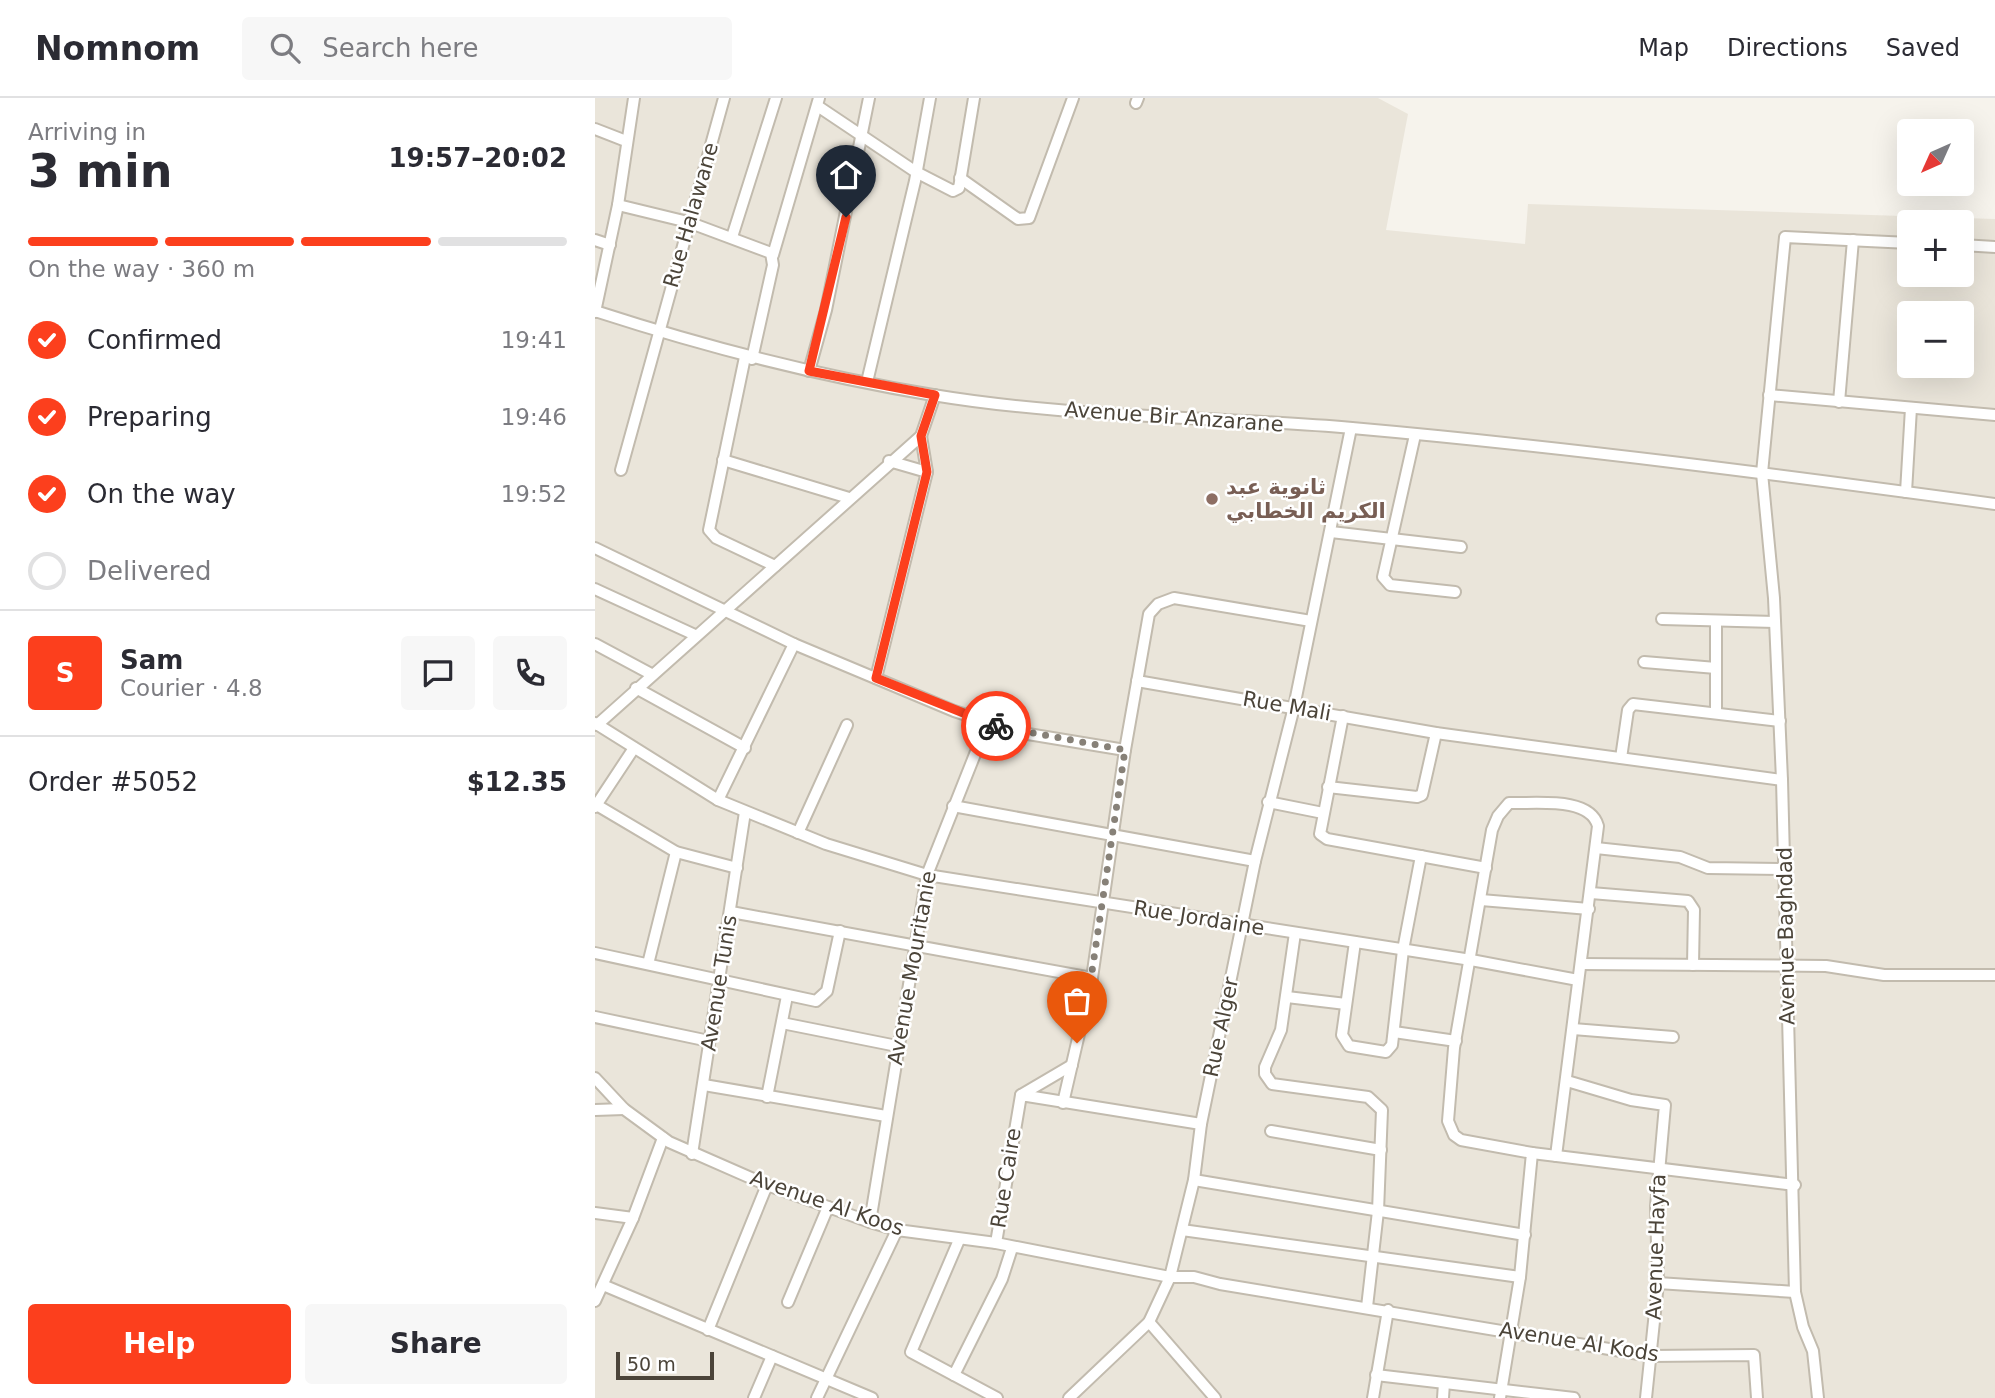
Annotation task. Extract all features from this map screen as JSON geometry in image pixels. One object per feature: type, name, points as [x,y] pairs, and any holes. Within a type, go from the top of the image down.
[{"type":"street","points":[[595,312],[618,205],[634,98]]},
{"type":"street","name":"Rue Halawane","points":[[621,470],[724,98]]},
{"type":"street","points":[[732,237],[776,98]]},
{"type":"street","points":[[809,371],[826,310],[869,98]]},
{"type":"street","points":[[867,382],[916,172],[930,98]]},
{"type":"street","points":[[775,566],[716,538],[709,530],[723,460],[773,255],[819,102],[863,136],[916,172],[950,191],[958,189],[974,98]]},
{"type":"street","points":[[960,178],[1018,219],[1029,218],[1073,98]]},
{"type":"street","points":[[595,129],[627,141]]},
{"type":"street","points":[[618,205],[688,222],[765,248],[773,255]]},
{"type":"street","name":"Avenue Baghdad","points":[[1818,1398],[1813,1351],[1803,1328],[1795,1292],[1795,1185],[1780,720],[1775,622],[1762,472],[1785,237],[1853,240]]},
{"type":"street","points":[[595,240],[610,245]]},
{"type":"street","points":[[1839,401],[1853,240],[1897,242]]},
{"type":"street","points":[[1974,246],[1995,247]]},
{"type":"street","name":"Avenue Bir Anzarane","points":[[595,312],[748,358],[935,395],[1097,412],[1351,428],[1762,472],[1995,503]]},
{"type":"street","points":[[876,678],[927,472],[921,436],[935,395]]},
{"type":"street","points":[[1769,395],[1995,415]]},
{"type":"street","points":[[1906,492],[1911,408]]},
{"type":"street","name":"Rue Alger","points":[[1069,1398],[1149,1322],[1170,1277],[1193,1180],[1201,1124],[1255,861],[1294,707],[1351,428]]},
{"type":"street","points":[[1415,435],[1383,577],[1385,582],[1455,592]]},
{"type":"street","points":[[596,724],[889,461],[921,436]]},
{"type":"street","points":[[723,460],[849,498]]},
{"type":"street","points":[[889,461],[927,472]]},
{"type":"street","points":[[1331,532],[1461,547]]},
{"type":"street","points":[[595,548],[794,644],[986,724],[1125,750]]},
{"type":"street","points":[[595,589],[695,635]]},
{"type":"street","points":[[1063,1104],[1091,978],[1125,750],[1149,614],[1158,604],[1174,598],[1311,621]]},
{"type":"street","points":[[1661,619],[1775,622]]},
{"type":"street","points":[[1716,622],[1716,713]]},
{"type":"street","points":[[595,644],[651,674]]},
{"type":"street","points":[[718,800],[794,644]]},
{"type":"street","points":[[1644,662],[1716,668]]},
{"type":"street","name":"Rue Mali","points":[[1137,681],[1436,733],[1782,780]]},
{"type":"street","points":[[636,688],[745,748]]},
{"type":"street","points":[[1621,758],[1630,705],[1780,720]]},
{"type":"street","points":[[1343,716],[1320,834],[1323,837],[1486,868]]},
{"type":"street","name":"Rue Jordaine","points":[[596,724],[718,800],[798,833],[927,875],[1471,960],[1579,980]]},
{"type":"street","name":"Avenue Mouritanie","points":[[870,1222],[885,1116],[927,875],[986,724]]},
{"type":"street","points":[[798,833],[847,725]]},
{"type":"street","points":[[1328,787],[1417,797],[1422,795],[1436,733]]},
{"type":"street","points":[[634,748],[595,805],[676,852],[737,868]]},
{"type":"street","points":[[1268,802],[1323,813]]},
{"type":"street","points":[[1556,1156],[1598,826],[1596,816],[1585,808],[1509,803],[1494,824],[1456,1041],[1448,1121],[1454,1135],[1461,1140],[1532,1153],[1556,1156],[1659,1166],[1795,1185]]},
{"type":"street","points":[[953,806],[1255,861]]},
{"type":"street","name":"Avenue Tunis","points":[[692,1154],[745,812]]},
{"type":"street","points":[[1596,848],[1680,857],[1708,868],[1784,869]]},
{"type":"street","points":[[648,964],[676,852]]},
{"type":"street","points":[[1355,942],[1342,1035],[1349,1046],[1386,1052],[1392,1045],[1403,950],[1421,856]]},
{"type":"street","points":[[1591,893],[1688,901],[1693,910],[1693,965]]},
{"type":"street","points":[[1481,900],[1589,909]]},
{"type":"street","points":[[731,912],[1091,978]]},
{"type":"street","points":[[595,953],[816,1002],[825,995],[840,931]]},
{"type":"street","points":[[1295,933],[1287,997],[1276,1045],[1265,1067],[1268,1080],[1272,1084],[1374,1100],[1382,1110],[1378,1211],[1367,1307]]},
{"type":"street","points":[[1581,964],[1826,966],[1884,975],[1995,975]]},
{"type":"street","points":[[768,1097],[787,996]]},
{"type":"street","points":[[1287,997],[1346,1004]]},
{"type":"street","points":[[595,1017],[709,1041]]},
{"type":"street","points":[[782,1023],[897,1046]]},
{"type":"street","points":[[1573,1029],[1673,1037]]},
{"type":"street","points":[[1394,1032],[1456,1041]]},
{"type":"street","points":[[1021,1095],[1072,1065]]},
{"type":"street","name":"Avenue Al Koos","points":[[595,1078],[624,1109],[663,1138],[692,1154],[767,1185],[870,1222],[897,1230],[996,1243],[1170,1277],[1195,1277],[1220,1284],[1367,1307]]},
{"type":"street","name":"Avenue Hayfa","points":[[1567,1081],[1631,1100],[1665,1105],[1659,1166],[1658,1283],[1646,1398]]},
{"type":"street","points":[[704,1084],[885,1116]]},
{"type":"street","points":[[1021,1095],[1063,1104],[1201,1124]]},
{"type":"street","name":"Rue Caire","points":[[996,1243],[1021,1095]]},
{"type":"street","points":[[595,1110],[624,1109]]},
{"type":"street","points":[[1271,1131],[1381,1150]]},
{"type":"street","points":[[595,1301],[633,1218],[663,1138]]},
{"type":"street","points":[[1501,1394],[1513,1333],[1532,1153]]},
{"type":"street","points":[[1193,1180],[1525,1235]]},
{"type":"street","points":[[708,1330],[767,1185]]},
{"type":"street","points":[[788,1302],[828,1207]]},
{"type":"street","points":[[595,1213],[633,1218]]},
{"type":"street","points":[[817,1398],[897,1230]]},
{"type":"street","points":[[1182,1230],[1520,1277]]},
{"type":"street","points":[[959,1240],[911,1352],[997,1398]]},
{"type":"street","points":[[954,1374],[1002,1279],[1012,1248]]},
{"type":"street","points":[[1658,1283],[1795,1292]]},
{"type":"street","points":[[603,1284],[872,1398]]},
{"type":"street","name":"Avenue Al Kods","points":[[1367,1307],[1651,1356],[1754,1355],[1757,1398]]},
{"type":"street","points":[[1373,1398],[1388,1310]]},
{"type":"street","points":[[1149,1322],[1215,1398]]},
{"type":"street","points":[[754,1398],[772,1356]]},
{"type":"street","points":[[1376,1375],[1444,1383],[1501,1394],[1574,1398]]},
{"type":"street","points":[[1443,1398],[1444,1383]]},
{"type":"shaded area","points":[[595,98],[1378,98],[1408,114],[1386,230],[1525,244],[1528,204],[1897,216],[1897,287],[1974,287],[1974,218],[1995,219],[1995,1398],[595,1398]]},
{"type":"way so far","points":[[996,726],[1022,733],[1125,750],[1091,978],[1077,1043]]},
{"type":"place","name":"ثانوية عبد الكريم الخطابي","points":[[1212,499]]},
{"type":"route","points":[[846,217],[826,310],[809,371],[935,395],[921,436],[927,472],[876,678],[996,726]]}]
